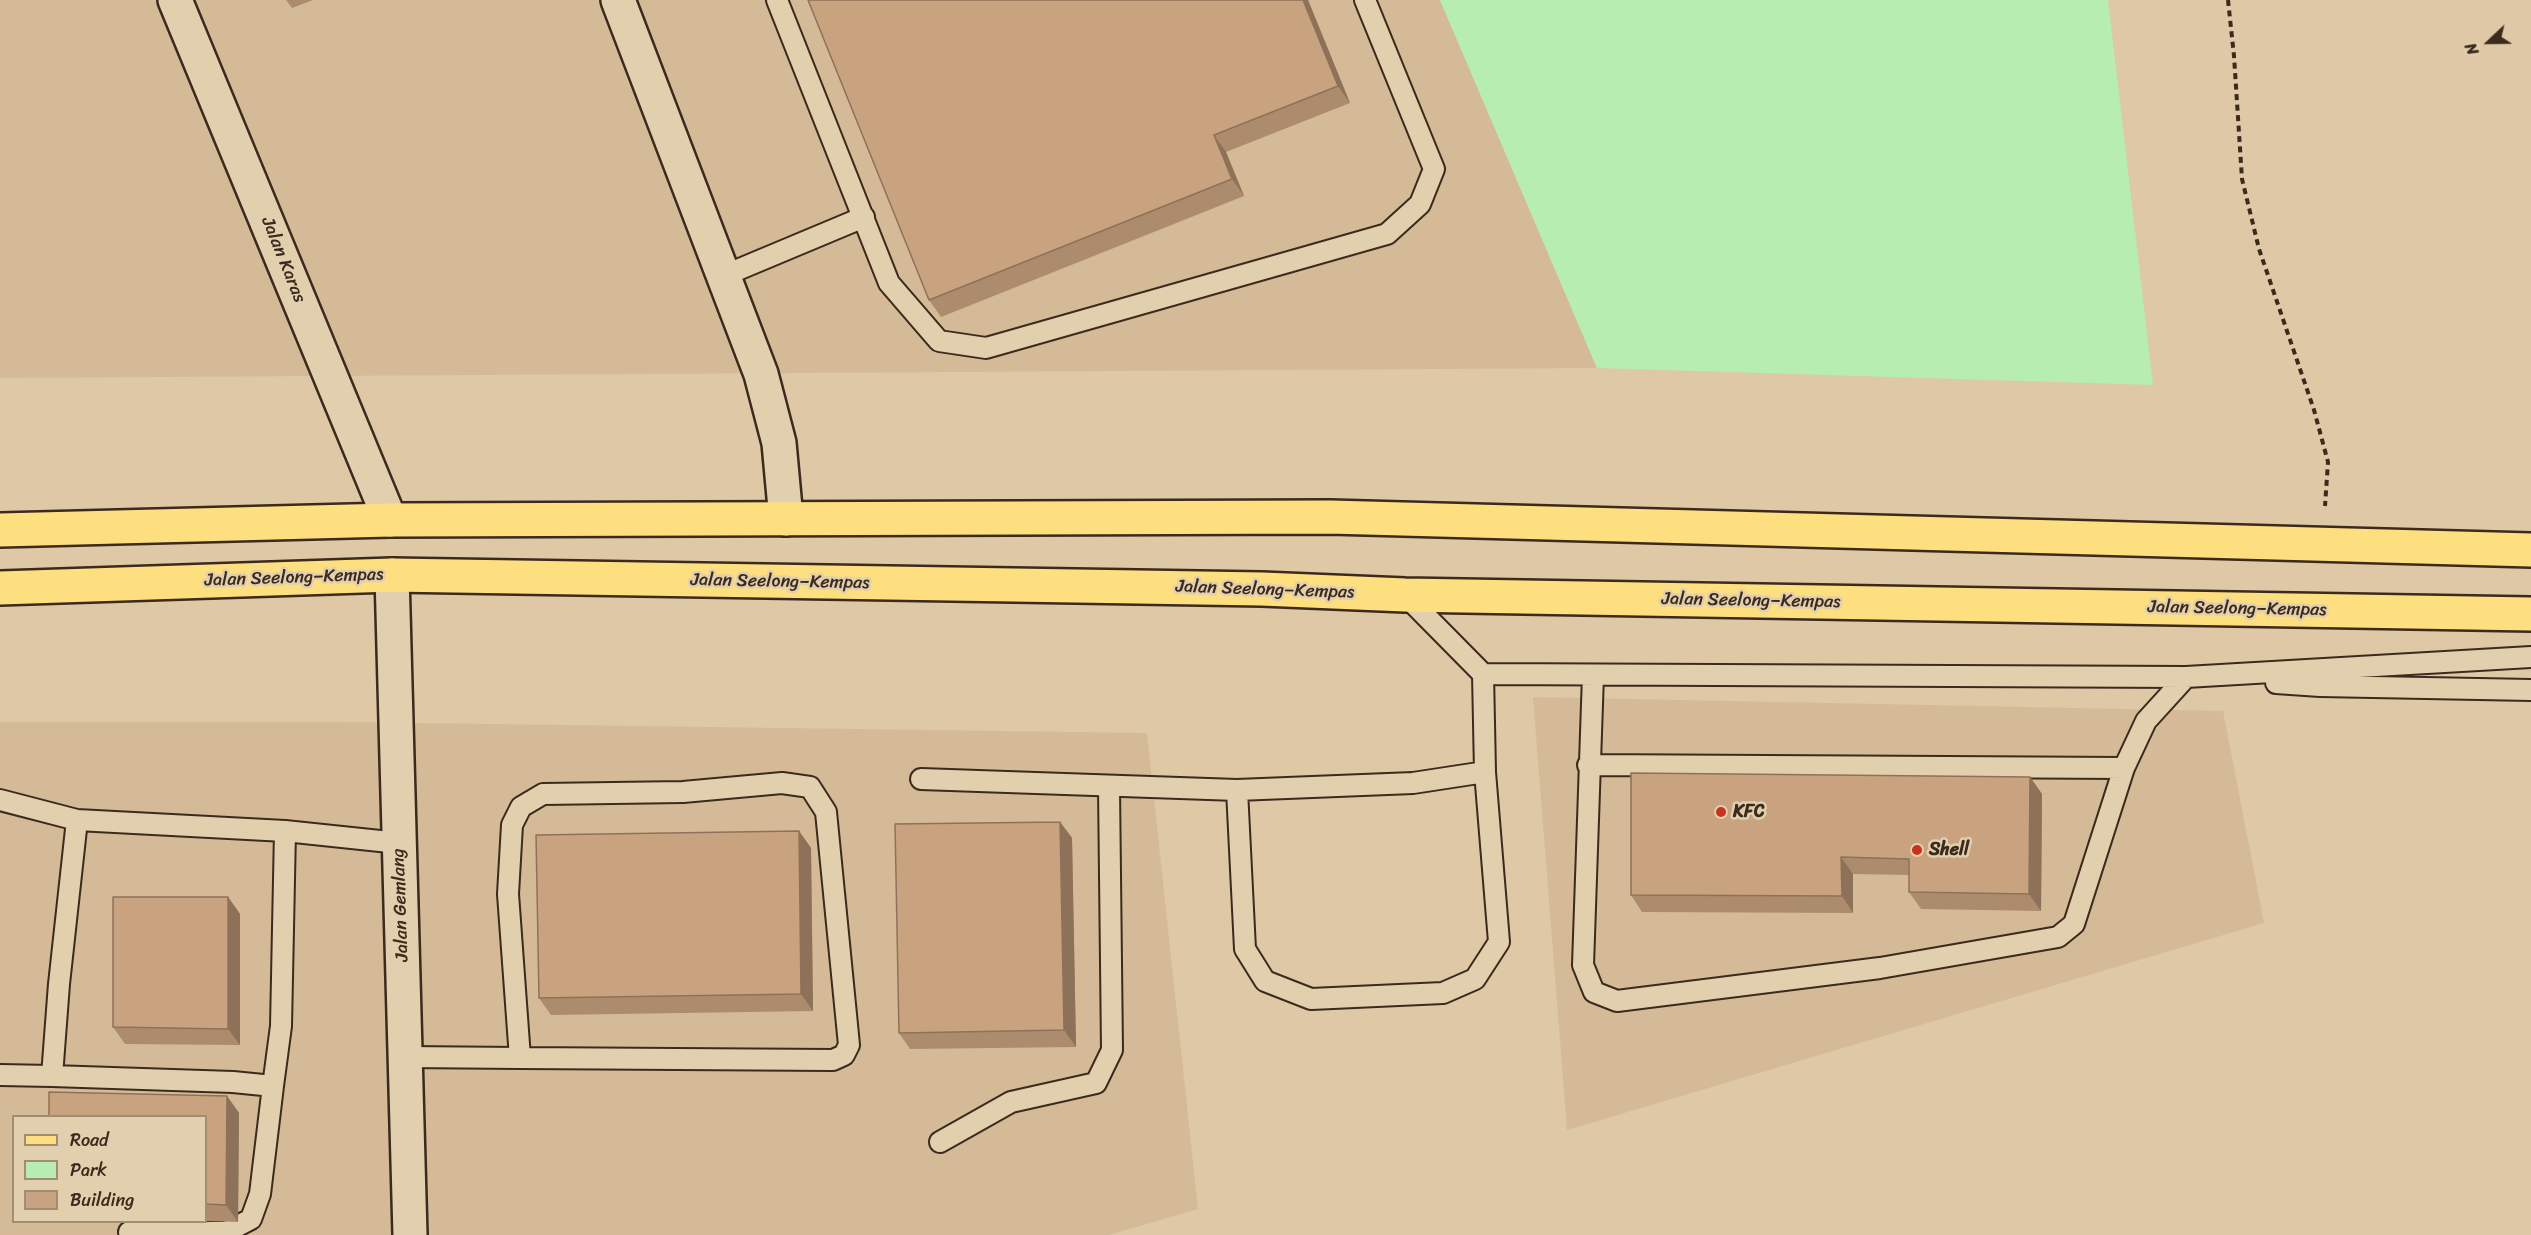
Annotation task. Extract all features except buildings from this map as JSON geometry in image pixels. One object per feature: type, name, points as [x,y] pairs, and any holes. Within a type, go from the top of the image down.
[{"type":"main road","points":[[0,530],[390,520],[1330,517],[2531,550]]},
{"type":"main road","name":"Jalan Seelong–Kempas","points":[[0,588],[392,575],[1262,589],[1405,596],[2531,614]]},
{"type":"street","name":"Jalan Karas","points":[[175,0],[390,520]]},
{"type":"street","points":[[618,0],[761,374],[779,442],[786,519]]},
{"type":"street","name":"Jalan Gemlang","points":[[392,575],[410,1235]]},
{"type":"lane","points":[[777,0],[890,283],[939,341],[986,348],[1387,234],[1420,204],[1434,168],[1365,0]]},
{"type":"lane","points":[[723,276],[864,217]]},
{"type":"lane","points":[[1405,596],[1484,674],[2186,677],[2531,657]]},
{"type":"lane","points":[[1237,790],[1245,949],[1265,981],[1311,999],[1443,993],[1475,979],[1500,942],[1485,772],[1484,674]]},
{"type":"lane","points":[[1593,675],[1588,765],[1583,965],[1594,992],[1617,1001],[1880,968],[2058,937],[2074,924],[2124,768],[2146,721],[2186,677]]},
{"type":"lane","points":[[2186,677],[2320,686],[2531,690]]},
{"type":"lane","points":[[1588,765],[2124,768]]},
{"type":"lane","points":[[921,779],[1237,790],[1413,783],[1485,772]]},
{"type":"lane","points":[[405,1057],[520,1058],[833,1060],[844,1055],[849,1045],[826,812],[810,787],[782,783],[683,792],[543,794],[521,807],[512,825],[508,894],[520,1058]]},
{"type":"lane","points":[[940,1142],[1011,1102],[1096,1083],[1112,1050],[1109,787]]},
{"type":"lane","points":[[0,800],[77,820],[285,831],[399,843]]},
{"type":"lane","points":[[52,1076],[57,1004],[77,820]]},
{"type":"lane","points":[[129,1232],[226,1232],[251,1219],[260,1194],[281,1026],[285,831]]},
{"type":"lane","points":[[0,1075],[233,1082],[273,1086]]},
{"type":"path","points":[[2228,0],[2242,179],[2259,249],[2314,410],[2328,462],[2322,546]]},
{"type":"shaded area","points":[[0,0],[1440,0],[1597,368],[0,378]]},
{"type":"shaded area","points":[[1533,697],[2223,711],[2264,923],[1567,1130]]},
{"type":"shaded area","points":[[0,722],[346,722],[1147,733],[1198,1209],[1109,1235],[0,1235]]},
{"type":"green space","points":[[1440,0],[2108,0],[2153,385],[1597,368]]},
{"type":"place","name":"KFC","points":[[1721,812]]},
{"type":"place","name":"Shell","points":[[1917,850]]}]
